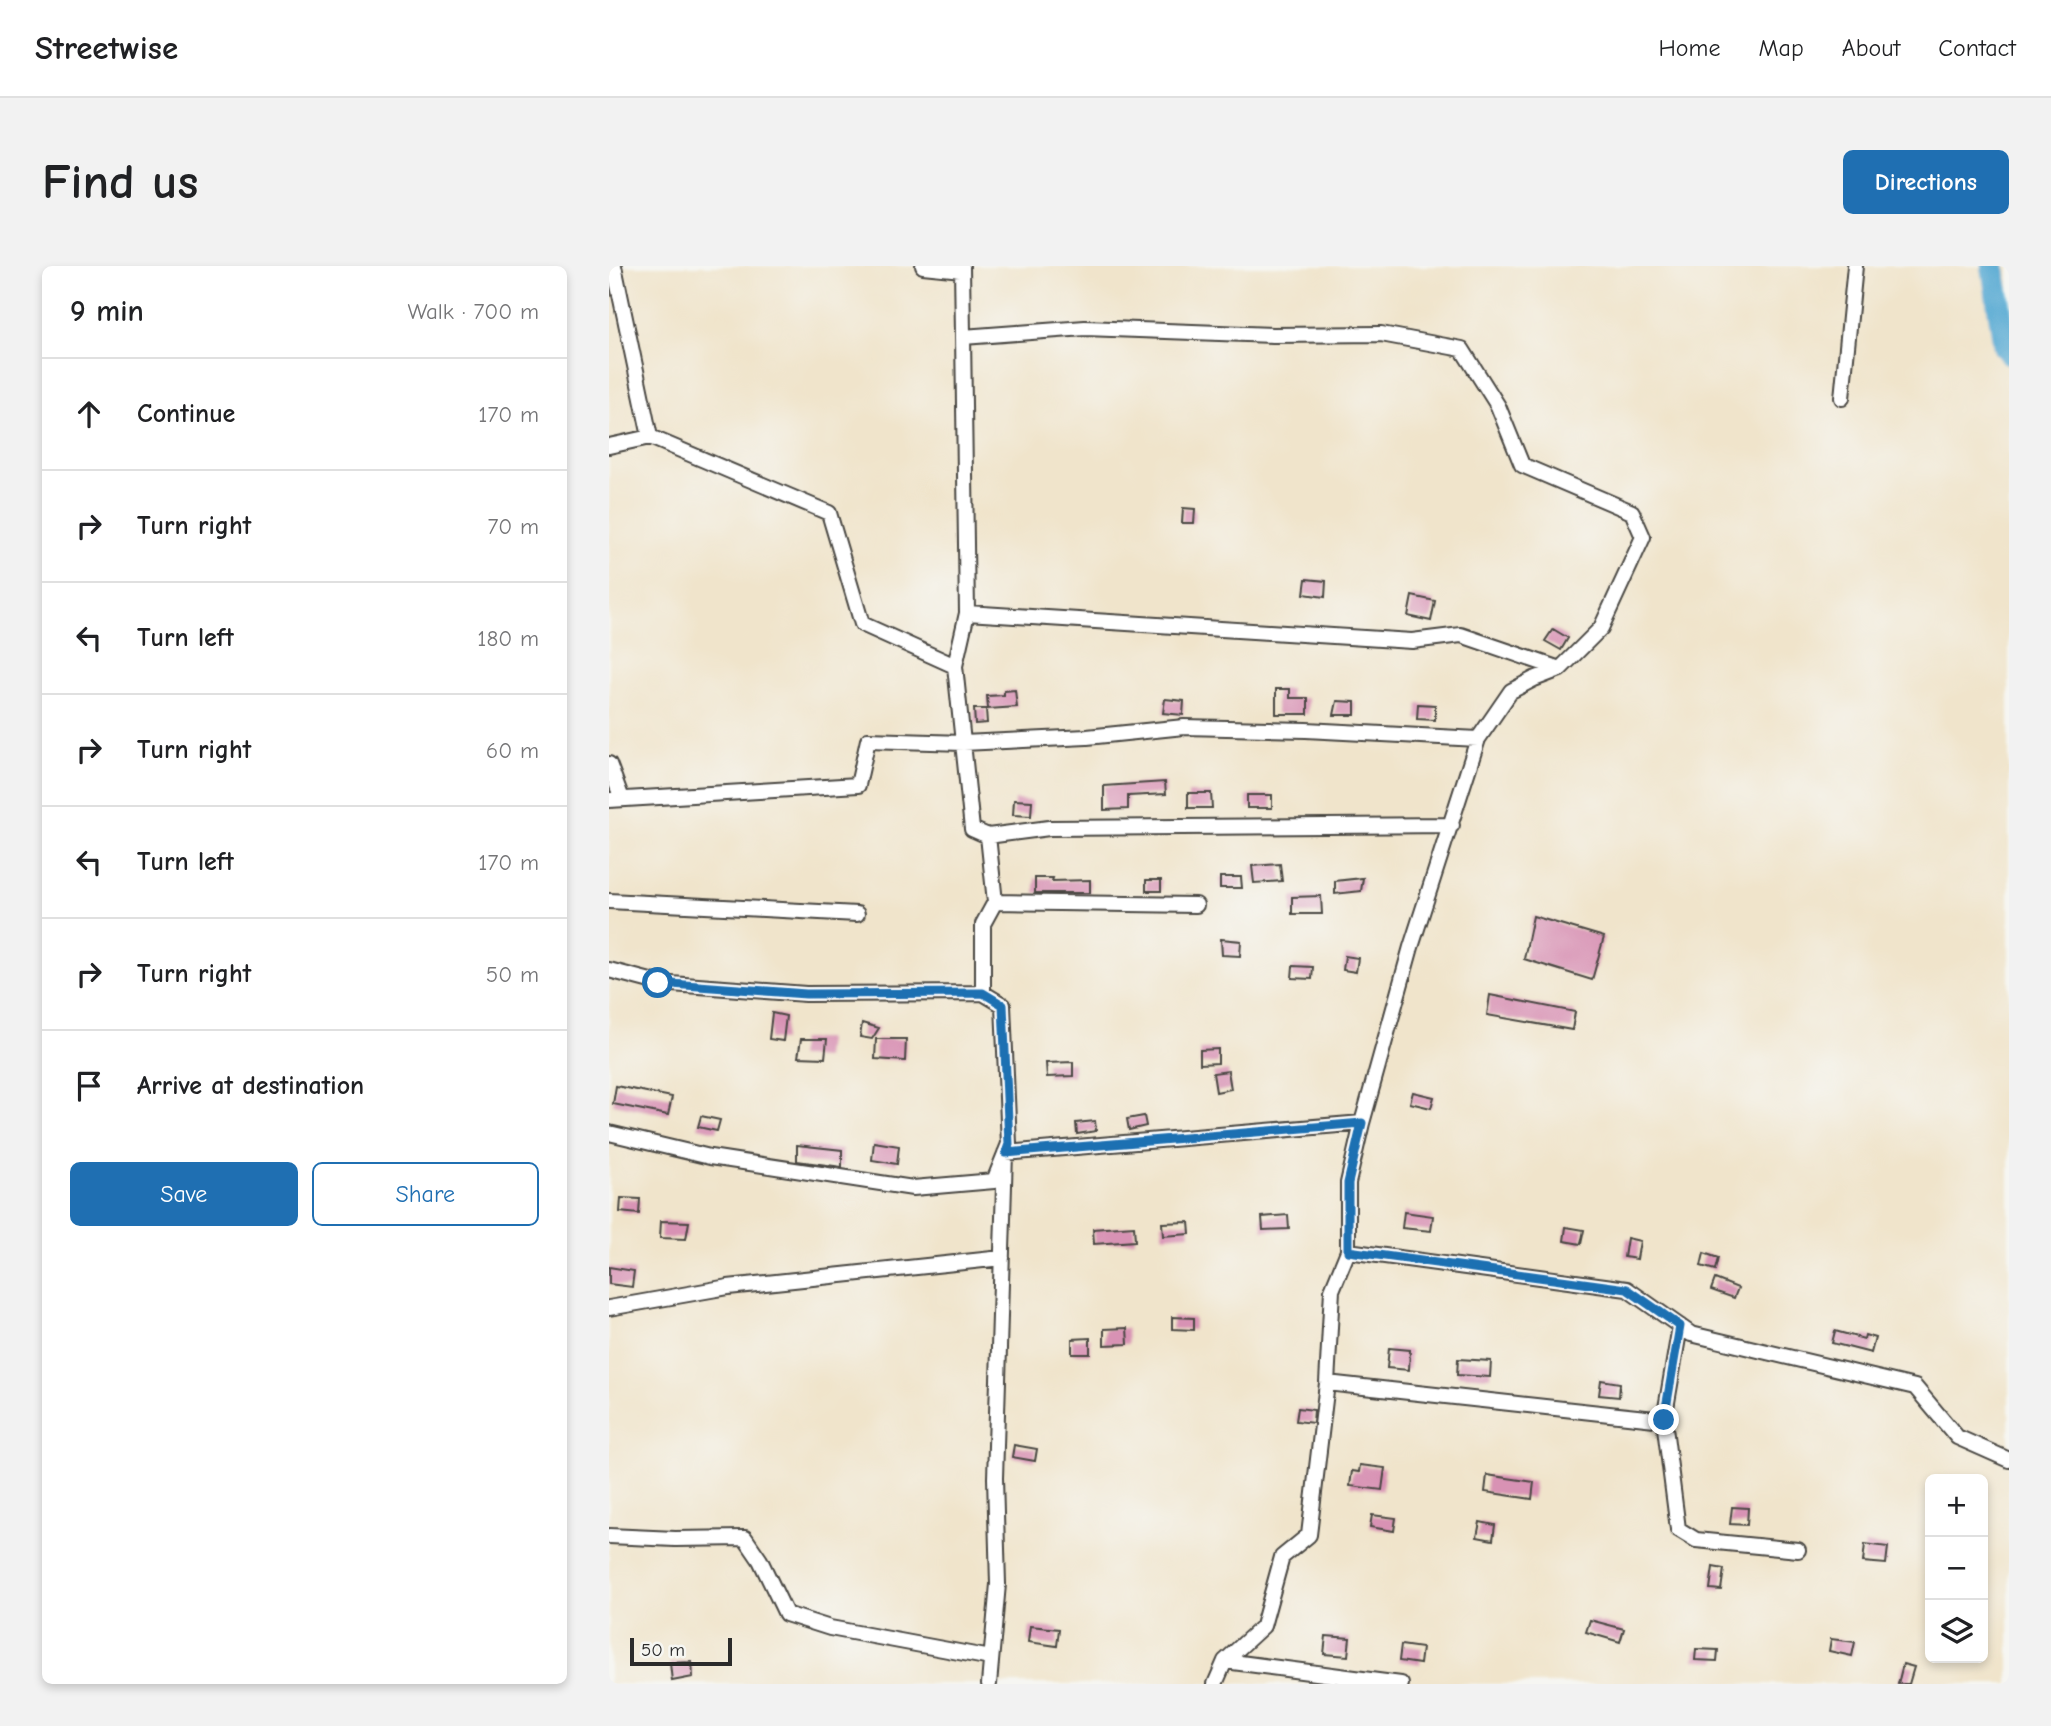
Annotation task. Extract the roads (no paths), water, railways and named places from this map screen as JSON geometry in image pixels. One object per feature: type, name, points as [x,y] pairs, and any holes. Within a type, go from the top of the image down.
[{"type":"street","points":[[614,266],[650,437]]},
{"type":"street","points":[[923,266],[962,268],[967,613],[955,666],[972,830],[988,836],[1049,828],[1452,825]]},
{"type":"street","points":[[1842,398],[1855,266]]},
{"type":"street","points":[[609,315],[625,318]]},
{"type":"street","points":[[963,337],[1085,328],[1273,335],[1381,334],[1462,349],[1498,406],[1522,465],[1632,512],[1643,537],[1601,628],[1560,669],[1534,678],[1511,691],[1478,739],[1411,947],[1348,1183],[1348,1251],[1332,1290],[1327,1383],[1309,1535],[1282,1557],[1263,1626],[1225,1661],[1216,1684]]},
{"type":"street","points":[[609,446],[650,437],[829,513],[862,624],[955,666]]},
{"type":"street","points":[[967,613],[1412,641],[1461,635],[1560,669]]},
{"type":"street","points":[[609,764],[616,800],[858,785],[868,740],[963,743],[1087,737],[1184,727],[1478,739]]},
{"type":"street","points":[[983,993],[983,923],[995,902],[988,836]]},
{"type":"street","points":[[609,901],[856,914]]},
{"type":"street","points":[[995,902],[1196,905]]},
{"type":"street","points":[[609,970],[658,983],[806,994],[983,993],[1003,1005],[1009,1144],[994,1181],[913,1188],[710,1157],[609,1133]]},
{"type":"street","points":[[1006,1153],[1362,1123]]},
{"type":"street","points":[[989,1684],[998,1584],[995,1478],[1006,1153]]},
{"type":"street","points":[[1348,1251],[1627,1289],[1691,1334],[1915,1387],[1957,1437],[2009,1460]]},
{"type":"street","points":[[609,1308],[728,1287],[1002,1258]]},
{"type":"street","points":[[1680,1326],[1664,1420],[1678,1529],[1696,1540],[1798,1550]]},
{"type":"street","points":[[1327,1383],[1664,1420]]},
{"type":"street","points":[[609,1535],[675,1539],[745,1538],[786,1614],[830,1629],[991,1658]]},
{"type":"street","points":[[1225,1661],[1401,1684]]},
{"type":"waterway","points":[[1993,266],[2005,347],[2009,352]]}]
